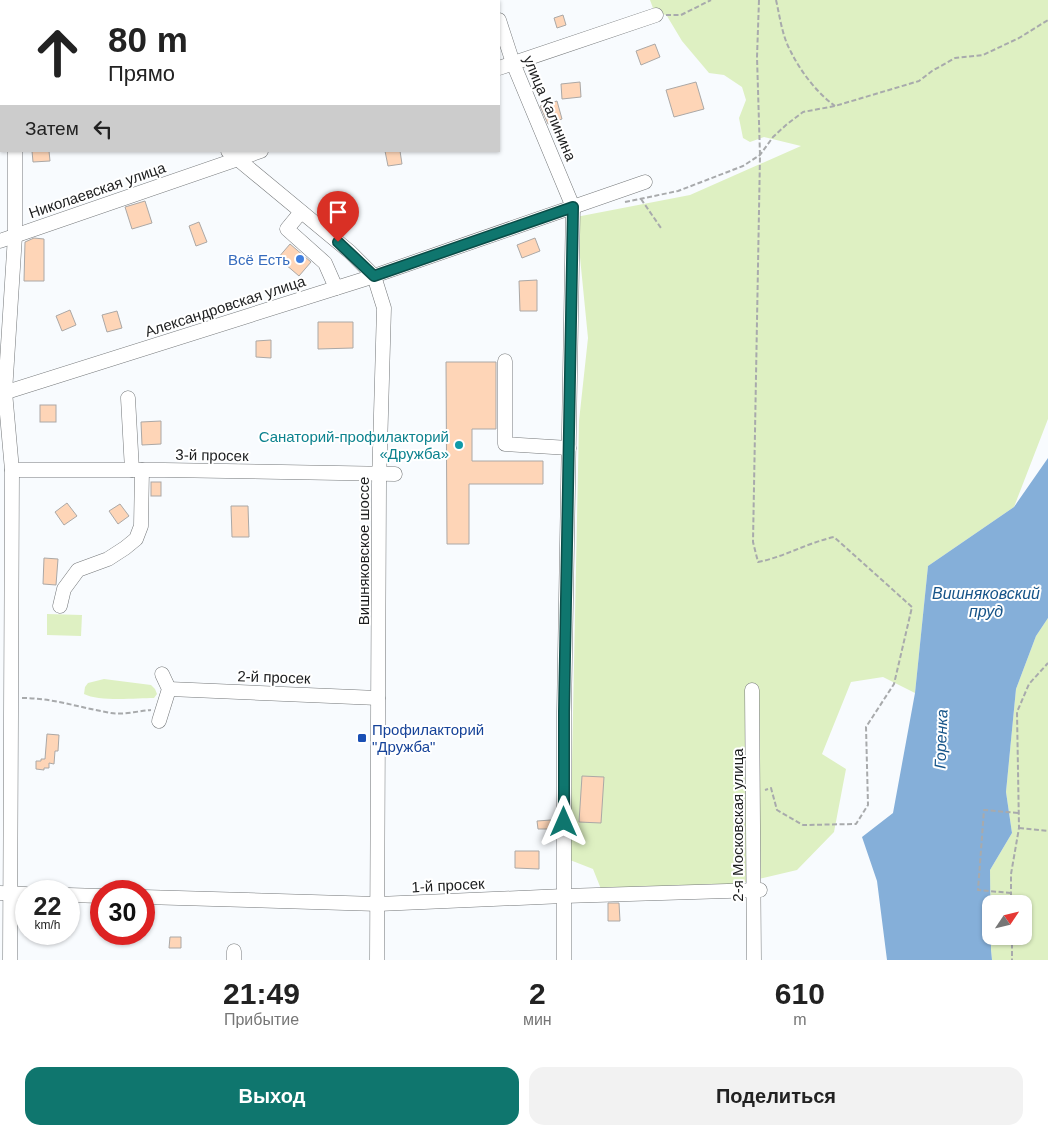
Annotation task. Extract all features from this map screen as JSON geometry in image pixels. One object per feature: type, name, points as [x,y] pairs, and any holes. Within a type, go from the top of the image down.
[{"type":"street","points":[[500,68],[656,15]]},
{"type":"street","name":"улица Калинина","points":[[500,23],[513,63],[573,207]]},
{"type":"street","points":[[10,960],[5,893],[11,698],[6,605],[12,470],[2,393],[15,236],[15,152]]},
{"type":"street","name":"Николаевская улица","points":[[0,241],[233,155],[254,152]]},
{"type":"street","name":"Вишняковское шоссе","points":[[233,155],[350,252],[374,276],[384,308],[379,473],[377,960]]},
{"type":"street","name":"Александровская улица","points":[[2,393],[374,276],[573,207],[641,188]]},
{"type":"street","points":[[564,960],[564,712],[573,207]]},
{"type":"street","points":[[301,212],[287,229],[325,262],[336,288]]},
{"type":"street","points":[[505,361],[505,444],[569,448]]},
{"type":"street","points":[[60,606],[64,589],[78,570],[108,559],[125,548],[136,539],[141,526],[137,470],[128,398]]},
{"type":"street","name":"3-й просек","points":[[12,470],[164,470],[395,474]]},
{"type":"street","points":[[161,715],[169,689],[162,674]]},
{"type":"street","name":"2-й просек","points":[[169,689],[378,698]]},
{"type":"street","name":"2-я Московская улица","points":[[752,690],[752,792],[757,890],[754,960]]},
{"type":"street","name":"1-й просек","points":[[155,897],[378,904],[757,890]]},
{"type":"path","points":[[656,15],[681,15],[711,0]]},
{"type":"path","points":[[752,792],[771,788],[777,810],[803,826],[856,824],[868,805],[866,727],[894,684],[912,607],[834,538],[818,541],[775,559],[758,562],[754,542],[760,155],[757,57],[759,0]]},
{"type":"path","points":[[776,0],[783,30],[791,52],[824,98],[835,106]]},
{"type":"path","points":[[623,203],[678,191],[743,166],[760,155],[773,137],[786,124],[803,112],[835,106],[919,81],[955,58],[983,55],[1019,38],[1048,20]]},
{"type":"path","points":[[641,188],[641,199],[661,228]]},
{"type":"path","points":[[1018,813],[984,810],[978,890],[1011,892],[1011,874],[1019,828],[1017,712],[1029,684],[1048,663]]},
{"type":"path","points":[[11,698],[36,698],[65,702],[114,713],[161,715]]},
{"type":"path","points":[[1019,828],[1048,830]]},
{"type":"path","points":[[1012,945],[1012,960]]},
{"type":"green space","points":[[650,0],[1048,0],[1048,419],[1014,507],[928,566],[915,693],[883,677],[851,682],[822,754],[846,769],[834,832],[797,870],[724,887],[601,889],[593,869],[570,860],[579,421],[588,338],[576,217],[690,195],[801,146],[764,137],[750,142],[743,138],[739,118],[746,100],[742,87],[724,75],[709,73],[682,41],[667,16],[653,8]]},
{"type":"green space","points":[[47,614],[82,615],[81,636],[47,635]]},
{"type":"green space","points":[[1048,618],[1048,960],[992,960],[991,945],[1032,945],[1032,895],[990,895],[990,870],[1012,833],[1006,792],[1016,689],[1036,636]]},
{"type":"green space","points":[[104,679],[151,685],[157,694],[154,698],[118,699],[99,698],[84,694],[88,683]]},
{"type":"water","name":"Вишняковский пруд","points":[[1048,458],[1048,618],[1036,636],[1016,689],[1006,792],[1012,833],[990,870],[990,895],[982,895],[982,945],[991,945],[992,960],[887,960],[877,881],[862,837],[893,813],[915,693],[928,566],[1014,507]]},
{"type":"building","points":[[563,15],[566,25],[557,28],[554,18]]},
{"type":"building","points":[[655,44],[660,57],[641,65],[636,51]]},
{"type":"building","points":[[580,82],[581,97],[562,99],[561,84]]},
{"type":"building","points":[[696,82],[704,109],[674,117],[666,90]]},
{"type":"building","points":[[557,101],[562,119],[548,124],[540,106]]},
{"type":"building","points":[[32,152],[49,152],[50,161],[33,162]]},
{"type":"building","points":[[385,152],[400,152],[402,164],[388,166]]},
{"type":"building","points":[[145,201],[152,223],[132,229],[125,207]]},
{"type":"building","points":[[199,222],[207,242],[196,246],[189,226]]},
{"type":"building","points":[[34,238],[44,239],[44,281],[24,281],[25,242]]},
{"type":"building","points":[[535,238],[540,251],[522,258],[517,245]]},
{"type":"building","points":[[290,244],[311,262],[299,276],[278,258]]},
{"type":"building","points":[[537,280],[537,311],[520,311],[519,281]]},
{"type":"building","points":[[70,310],[76,325],[62,331],[56,316]]},
{"type":"building","points":[[117,311],[122,328],[107,332],[102,315]]},
{"type":"building","points":[[318,322],[353,322],[353,348],[318,349]]},
{"type":"building","points":[[271,340],[271,358],[256,357],[256,341]]},
{"type":"building","name":"Санаторий-профилакторий «Дружба»","points":[[446,362],[496,362],[496,429],[472,429],[472,461],[543,461],[543,484],[469,484],[469,544],[447,544]]},
{"type":"building","points":[[40,405],[56,405],[56,422],[40,422]]},
{"type":"building","points":[[161,421],[161,444],[142,445],[141,422]]},
{"type":"building","points":[[151,482],[161,482],[161,496],[151,496]]},
{"type":"building","points":[[67,503],[77,516],[64,525],[55,512]]},
{"type":"building","points":[[120,504],[129,516],[118,524],[109,511]]},
{"type":"building","points":[[231,506],[248,506],[249,537],[232,537]]},
{"type":"building","points":[[44,558],[58,559],[56,585],[43,584]]},
{"type":"building","points":[[47,734],[59,735],[58,751],[55,751],[54,764],[49,763],[49,768],[44,768],[44,770],[36,769],[36,761],[45,759]]},
{"type":"building","points":[[582,776],[604,777],[601,823],[579,822]]},
{"type":"building","points":[[551,820],[551,829],[538,829],[537,821]]},
{"type":"building","points":[[515,851],[539,851],[539,869],[515,868]]},
{"type":"building","points":[[608,903],[619,903],[620,921],[608,921]]},
{"type":"building","points":[[170,937],[181,937],[181,948],[169,948]]},
{"type":"place","name":"Всё Есть","points":[[300,259]]},
{"type":"place","name":"Санаторий-профилакторий «Дружба»","points":[[459,445]]},
{"type":"place","name":"Профилакторий \"Дружба\"","points":[[362,738]]},
{"type":"route","points":[[338,242],[374,276],[573,207],[564,712],[564,822]]},
{"type":"water label","name":"Горенка","points":[[941,739]]}]
